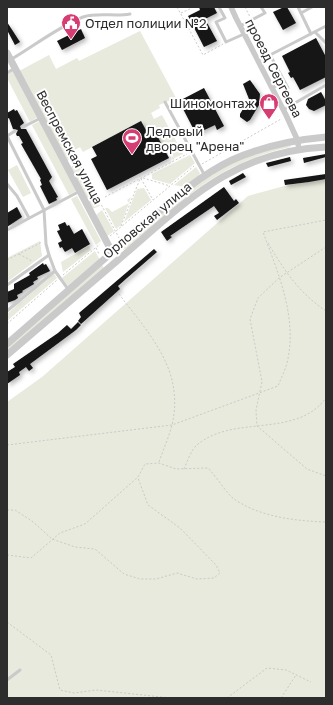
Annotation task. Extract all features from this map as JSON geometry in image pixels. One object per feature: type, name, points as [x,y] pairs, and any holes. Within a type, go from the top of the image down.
[{"type":"street","name":"проезд Сергеева","points":[[232,7],[240,26],[286,115],[297,139],[299,149]]},
{"type":"street","name":"Веспремская улица","points":[[9,56],[112,252]]},
{"type":"street","name":"Орловская улица","points":[[7,344],[112,252],[205,176],[250,152],[297,139],[326,137]]},
{"type":"street","name":"Орловская улица","points":[[7,355],[201,189],[218,179],[262,158],[299,149],[326,147]]},
{"type":"street","points":[[112,252],[118,260]]},
{"type":"lane","points":[[219,7],[225,18],[216,22],[226,42],[244,34]]},
{"type":"lane","points":[[240,26],[265,13],[262,7]]},
{"type":"lane","points":[[298,7],[311,34]]},
{"type":"lane","points":[[301,13],[312,7]]},
{"type":"lane","points":[[9,56],[84,17],[98,14],[120,16],[130,14]]},
{"type":"lane","points":[[258,60],[326,26]]},
{"type":"lane","points":[[315,32],[326,43]]},
{"type":"lane","points":[[270,55],[288,88]]},
{"type":"lane","points":[[7,73],[15,68]]},
{"type":"lane","points":[[272,88],[284,82]]},
{"type":"lane","points":[[283,110],[325,85],[326,90]]},
{"type":"lane","points":[[165,102],[205,176]]},
{"type":"lane","points":[[23,127],[41,118]]},
{"type":"lane","points":[[15,131],[7,136],[44,210],[46,239],[49,255],[55,271],[69,290]]},
{"type":"lane","points":[[7,184],[17,196],[29,218]]},
{"type":"lane","points":[[7,230],[80,191]]},
{"type":"lane","points":[[7,285],[49,255]]},
{"type":"lane","points":[[7,311],[55,271]]},
{"type":"lane","points":[[7,680],[20,670]]},
{"type":"path","points":[[177,7],[203,55],[226,42]]},
{"type":"path","points":[[245,7],[270,55]]},
{"type":"path","points":[[181,14],[192,8]]},
{"type":"path","points":[[198,164],[201,164],[286,115]]},
{"type":"path","points":[[165,151],[168,150],[174,161]]},
{"type":"path","points":[[105,197],[192,152]]},
{"type":"path","points":[[77,159],[120,240]]},
{"type":"path","points":[[139,175],[153,200]]},
{"type":"path","points":[[141,178],[171,186]]},
{"type":"path","points":[[121,227],[141,178]]},
{"type":"path","points":[[7,445],[172,425],[278,386],[287,362],[290,329],[287,302],[263,232],[326,220]]},
{"type":"path","points":[[7,260],[46,239]]},
{"type":"path","points":[[267,241],[287,273],[304,295],[326,311]]},
{"type":"path","points":[[326,248],[279,278],[258,298],[250,319],[262,382],[256,410],[257,426],[307,469],[326,476]]},
{"type":"path","points":[[19,254],[36,263]]},
{"type":"path","points":[[119,294],[159,347],[171,374],[175,398],[172,425],[159,463]]},
{"type":"path","points":[[184,469],[196,445],[216,434],[302,418],[318,409],[326,398]]},
{"type":"path","points":[[7,555],[31,558],[60,533],[85,524],[138,477],[145,464],[159,463],[176,469],[208,468],[234,498],[261,511],[299,521],[326,522]]},
{"type":"path","points":[[7,510],[15,510],[32,521],[52,539],[75,547],[96,549],[124,574],[140,579],[156,579],[177,573],[197,579],[214,578],[220,573],[216,565],[180,528],[148,505],[138,477]]},
{"type":"path","points":[[7,622],[51,655],[60,690],[74,693],[96,690],[171,698]]},
{"type":"path","points":[[227,698],[267,668],[286,670],[311,682]]},
{"type":"path","points":[[281,698],[296,675]]},
{"type":"shaded area","points":[[140,31],[176,98],[159,105],[160,108],[151,113],[154,119],[162,115],[183,154],[174,158],[169,148],[165,150],[152,127],[146,130],[141,121],[83,152],[80,147],[75,150],[78,155],[67,161],[19,71],[49,55],[56,69],[77,58],[79,61]]},
{"type":"shaded area","points":[[14,70],[38,117],[30,122],[7,78],[7,75]]},
{"type":"shaded area","points":[[40,121],[76,191],[69,195],[32,125]]},
{"type":"shaded area","points":[[291,145],[290,147],[276,150],[249,160],[211,179],[199,187],[123,250],[122,248],[167,208],[199,182],[216,171],[252,154]]},
{"type":"shaded area","points":[[190,155],[195,163],[170,184],[152,179],[152,174]]},
{"type":"shaded area","points":[[77,162],[100,206],[92,209],[71,167]]},
{"type":"shaded area","points":[[17,165],[31,193],[23,197],[8,170]]},
{"type":"shaded area","points":[[196,167],[200,173],[199,176],[184,187],[174,185]]},
{"type":"shaded area","points":[[326,179],[326,698],[7,698],[7,402],[42,377],[248,196],[288,185]]},
{"type":"shaded area","points":[[144,188],[151,200],[124,222],[137,189]]},
{"type":"shaded area","points":[[77,196],[101,241],[96,245],[71,199]]},
{"type":"shaded area","points":[[129,203],[121,225],[116,229],[105,208],[108,208],[112,212]]},
{"type":"shaded area","points":[[102,210],[114,231],[106,237],[96,215]]},
{"type":"shaded area","points":[[40,241],[42,256],[7,282],[7,258]]},
{"type":"shaded area","points":[[89,246],[91,250],[63,272],[61,262]]},
{"type":"shaded area","points":[[95,251],[100,260],[69,287],[62,278]]},
{"type":"shaded area","points":[[102,265],[104,268],[7,352],[7,347]]},
{"type":"shaded area","points":[[54,274],[57,278],[7,321],[7,314]]},
{"type":"building","points":[[199,7],[214,7],[217,13],[205,19],[217,41],[204,47],[188,16],[200,10]]},
{"type":"building","points":[[287,7],[296,23],[283,30],[273,12]]},
{"type":"building","points":[[7,22],[20,42],[15,45],[7,30]]},
{"type":"building","name":"Отдел полиции №2","points":[[81,29],[85,38],[62,50],[57,41]]},
{"type":"building","points":[[316,38],[326,57],[326,77],[300,90],[293,77],[291,78],[288,73],[290,72],[282,56]]},
{"type":"building","points":[[250,80],[260,94],[259,105],[250,120],[247,122],[240,117],[240,114],[249,99],[243,84]]},
{"type":"building","points":[[204,88],[224,126],[217,130],[215,125],[196,134],[179,101]]},
{"type":"building","points":[[321,92],[326,101],[326,105],[314,111],[309,109],[306,105],[308,99]]},
{"type":"building","points":[[14,109],[15,111],[17,110],[24,123],[20,126],[21,129],[26,129],[52,177],[49,181],[58,197],[56,198],[57,200],[49,204],[40,186],[42,185],[41,179],[21,144],[23,143],[16,134],[18,130],[13,129],[9,118],[7,119],[7,113]]},
{"type":"building","name":"Ледовый дворец \"Арена\"","points":[[141,121],[146,130],[152,126],[169,158],[107,190],[91,159],[97,156],[92,147]]},
{"type":"building","points":[[326,154],[326,157],[304,163],[303,158]]},
{"type":"building","points":[[290,157],[291,161],[268,167],[266,163]]},
{"type":"building","points":[[243,173],[246,177],[231,185],[229,181]]},
{"type":"building","points":[[326,174],[326,179],[285,185],[284,180]]},
{"type":"building","points":[[224,187],[234,201],[236,199],[239,203],[217,220],[214,216],[219,213],[214,206],[170,236],[172,237],[167,241],[161,232]]},
{"type":"building","points":[[17,207],[22,217],[7,227],[7,213]]},
{"type":"building","points":[[65,222],[67,226],[69,225],[74,234],[82,229],[90,244],[75,253],[72,248],[65,252],[62,247],[60,248],[58,243],[62,241],[57,231],[60,230],[58,225]]},
{"type":"building","points":[[154,249],[157,252],[118,286],[120,289],[81,324],[78,321],[81,317],[79,313]]},
{"type":"building","points":[[43,263],[44,265],[46,264],[50,271],[37,277],[38,279],[33,282],[34,284],[17,295],[18,298],[7,303],[7,292],[14,289],[14,284],[30,275],[29,273]]},
{"type":"building","points":[[78,322],[81,325],[76,330],[30,364],[33,368],[29,371],[26,367],[19,372],[20,375],[7,384],[7,372],[15,367],[13,364],[58,333],[67,325],[71,329]]},
{"type":"place","name":"Отдел полиции №2","points":[[71,40]]},
{"type":"place","name":"Шиномонтаж","points":[[269,120]]},
{"type":"place","name":"Ледовый дворец \"Арена\"","points":[[132,155]]}]
